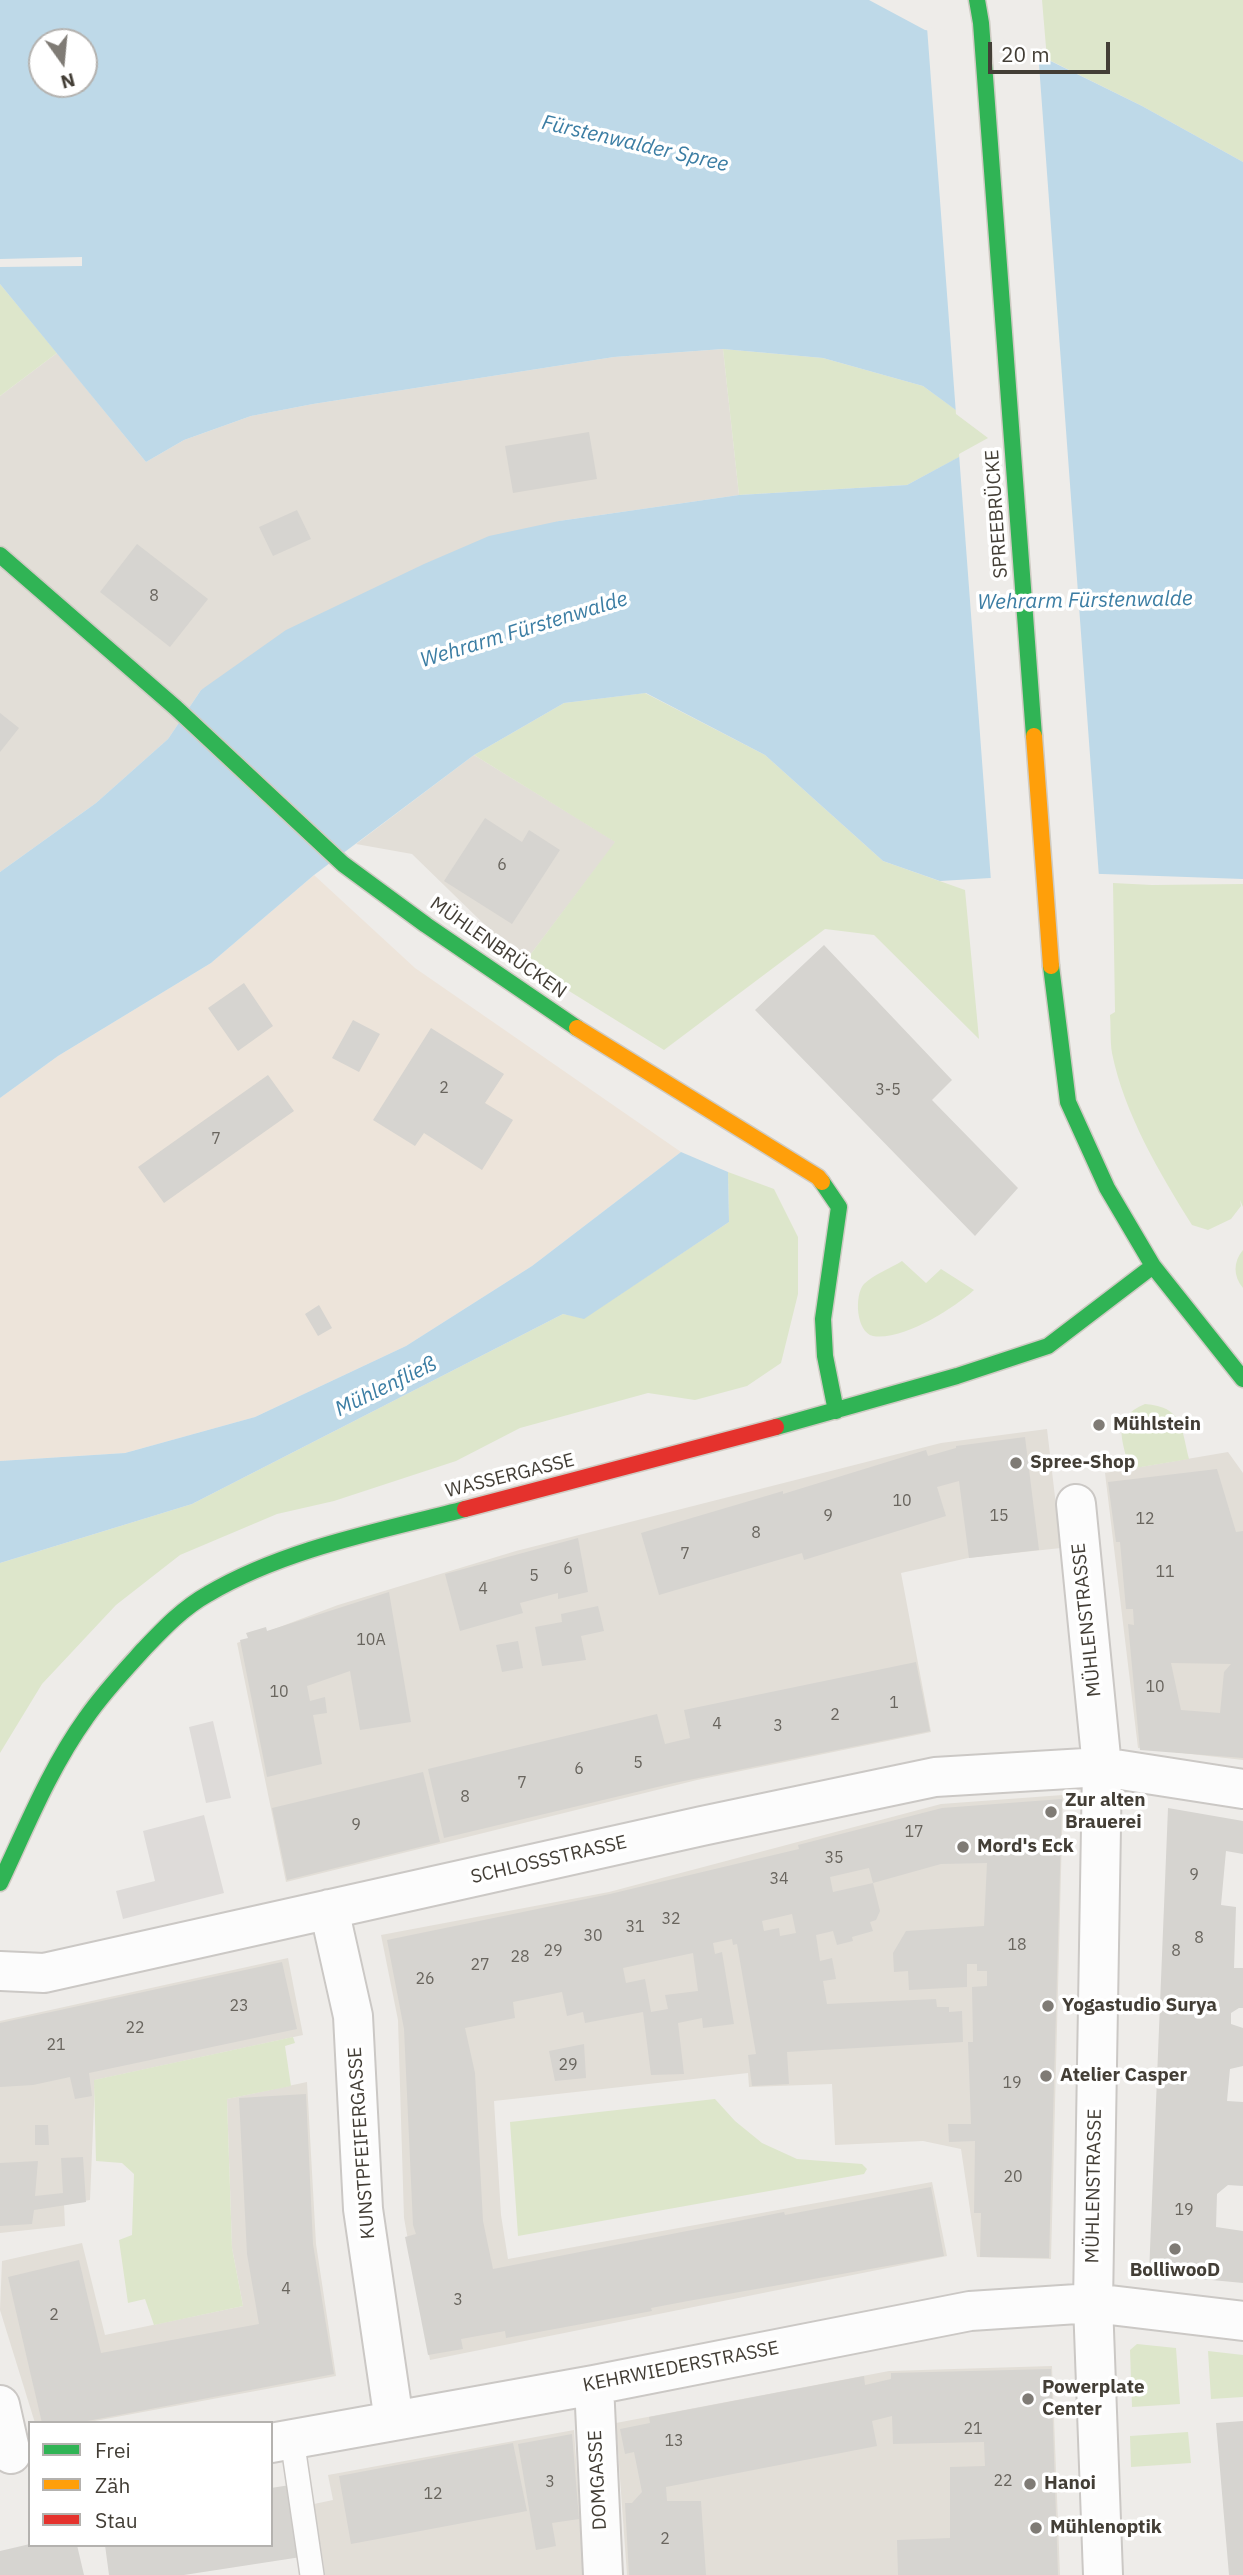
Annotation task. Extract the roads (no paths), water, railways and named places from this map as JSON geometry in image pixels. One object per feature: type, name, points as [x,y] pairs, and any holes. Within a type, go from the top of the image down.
[{"type":"street","name":"SPREEBRÜCKE","points":[[977,0],[981,23],[1054,1003],[1069,1102],[1107,1188],[1153,1266],[1243,1379]]},
{"type":"street","name":"MÜHLENBRÜCKEN","points":[[0,555],[176,708],[343,864],[426,925],[596,1041],[818,1177],[839,1207],[823,1319],[825,1356],[836,1411]]},
{"type":"street","name":"WASSERGASSE","points":[[0,1883],[51,1776],[85,1718],[117,1678],[153,1640],[181,1612],[209,1593],[281,1560],[357,1536],[710,1446],[957,1376],[1048,1346],[1153,1266]]},
{"type":"street","name":"MÜHLENSTRASSE","points":[[1076,1504],[1102,1768],[1093,2303],[1103,2575]]},
{"type":"street","name":"SCHLOSSSTRASSE","points":[[0,1971],[44,1973],[935,1777],[1102,1768],[1243,1789]]},
{"type":"street","name":"KUNSTPFEIFERGASSE","points":[[329,1909],[353,2016],[363,2209],[394,2421]]},
{"type":"street","name":"KEHRWIEDERSTRASSE","points":[[281,2441],[594,2385],[970,2311],[1093,2303],[1243,2321]]},
{"type":"street","name":"DOMGASSE","points":[[594,2385],[603,2575]]},
{"type":"street","points":[[0,2405],[13,2460]]},
{"type":"lane","points":[[281,2441],[312,2575]]},
{"type":"water","points":[[0,0],[869,0],[925,30],[1016,44],[1142,106],[1243,162],[1243,879],[1074,873],[940,881],[883,861],[765,755],[646,693],[564,703],[474,755],[314,875],[211,963],[58,1056],[0,1098],[0,872],[96,803],[168,739],[201,690],[286,630],[489,536],[559,521],[739,495],[907,485],[994,438],[923,386],[823,358],[723,349],[614,357],[251,416],[184,440],[146,462],[0,284]]},
{"type":"water","name":"Mühlenfließ","points":[[681,1152],[728,1172],[729,1222],[584,1319],[563,1314],[192,1504],[0,1563],[0,1461],[125,1453],[255,1417],[406,1346],[532,1266]]},
{"type":"place","name":"Mühlstein","points":[[1099,1425]]},
{"type":"place","name":"Spree-Shop","points":[[1016,1463]]},
{"type":"place","name":"Zur alten Brauerei","points":[[1051,1812]]},
{"type":"place","name":"Mord's Eck","points":[[963,1847]]},
{"type":"place","name":"Yogastudio Surya","points":[[1048,2006]]},
{"type":"place","name":"Atelier Casper","points":[[1046,2076]]},
{"type":"place","name":"BolliwooD","points":[[1175,2249]]},
{"type":"place","name":"Powerplate Center","points":[[1028,2399]]},
{"type":"place","name":"Hanoi","points":[[1030,2484]]},
{"type":"place","name":"Mühlenoptik","points":[[1036,2528]]},
{"type":"water label","name":"Fürstenwalder Spree","points":[[635,144]]},
{"type":"water label","name":"Wehrarm Fürstenwalde","points":[[1085,601]]},
{"type":"water label","name":"Wehrarm Fürstenwalde","points":[[524,630]]}]
